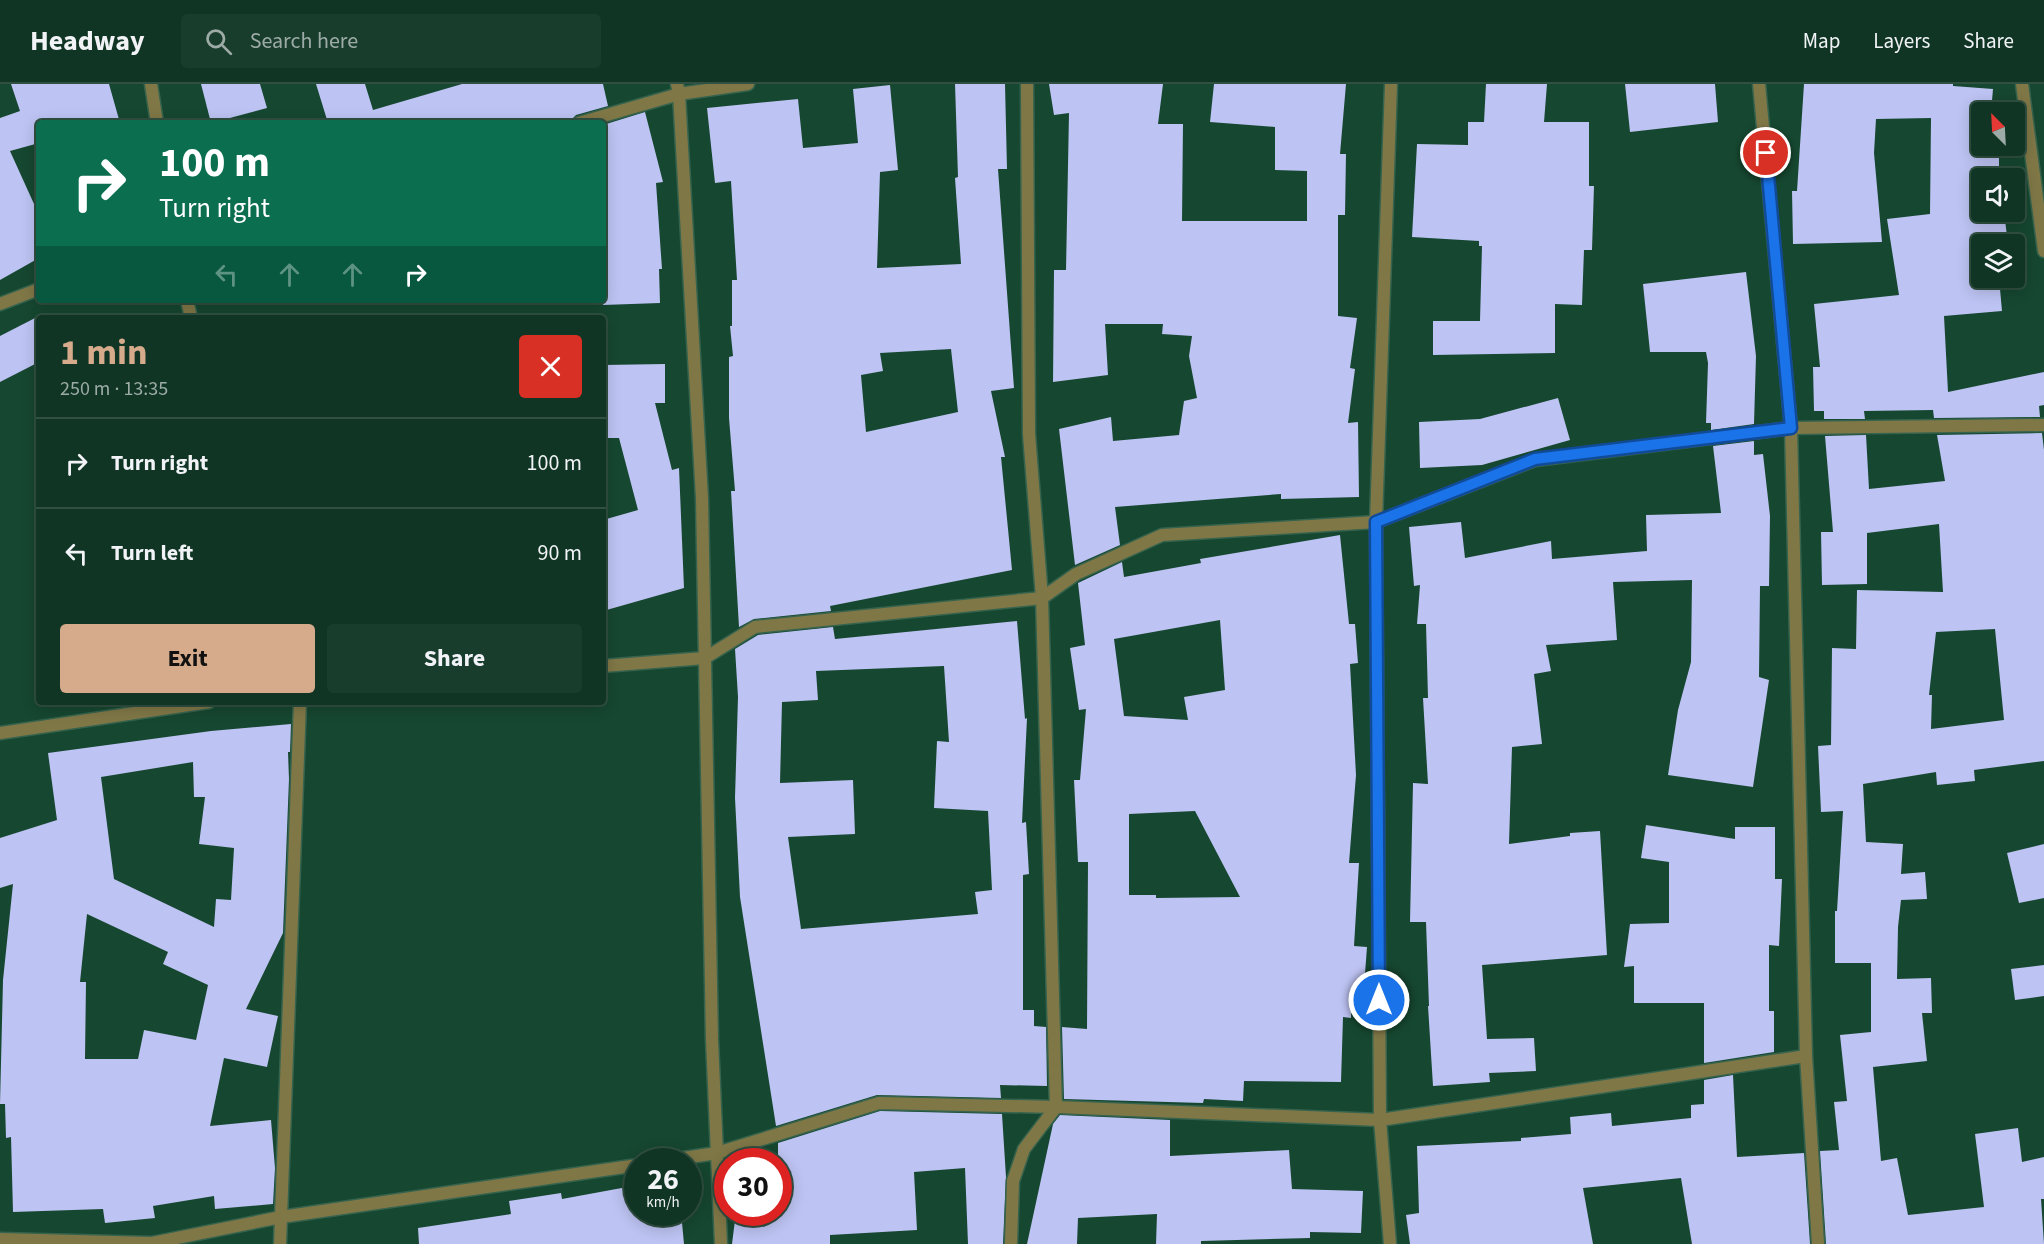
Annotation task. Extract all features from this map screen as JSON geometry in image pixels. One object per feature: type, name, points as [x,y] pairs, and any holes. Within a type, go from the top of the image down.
[{"type":"street","points":[[151,84],[157,120]]},
{"type":"street","points":[[588,120],[678,89],[748,84]]},
{"type":"street","points":[[1011,1244],[1013,1181],[1024,1149],[1056,1107],[1042,598],[1029,434],[1027,84]]},
{"type":"street","points":[[1390,1244],[1380,1120],[1376,522],[1391,84]]},
{"type":"street","points":[[1759,84],[1791,428],[1806,1056],[1818,1244]]},
{"type":"street","points":[[2022,84],[2044,251]]},
{"type":"street","points":[[678,89],[702,498],[712,1040],[717,1148]]},
{"type":"street","points":[[0,304],[36,290]]},
{"type":"street","points":[[606,666],[705,658],[755,627],[1042,598],[1076,574],[1162,536],[1376,522],[1535,459],[1791,428],[2044,425]]},
{"type":"street","points":[[0,733],[189,705]]},
{"type":"street","points":[[280,1244],[300,705]]},
{"type":"street","points":[[733,1148],[879,1103],[1056,1107],[1380,1120],[1806,1056]]},
{"type":"street","points":[[0,1239],[152,1243],[281,1217],[624,1167]]},
{"type":"street","points":[[720,1226],[721,1244]]},
{"type":"building","points":[[11,84],[109,84],[119,120],[36,120],[36,144],[10,151],[36,208],[36,260],[0,280],[0,118],[20,111]]},
{"type":"building","points":[[201,84],[260,84],[267,108],[222,120],[210,120]]},
{"type":"building","points":[[316,84],[365,84],[373,110],[462,84],[603,84],[608,106],[576,115],[572,120],[327,120]]},
{"type":"building","points":[[955,84],[1005,84],[1007,169],[998,169],[1014,388],[991,391],[1005,457],[1001,457],[1012,570],[830,606],[831,611],[754,619],[739,627],[731,491],[735,491],[729,418],[729,357],[733,356],[730,326],[732,326],[732,280],[737,280],[731,181],[715,183],[707,108],[798,99],[803,148],[858,143],[853,89],[890,85],[898,170],[880,172],[877,268],[961,264],[955,178],[958,177]],"holes":[[[951,349],[958,412],[866,432],[861,375],[883,371],[880,353]]]},
{"type":"building","points":[[1049,84],[1163,84],[1158,124],[1183,124],[1182,221],[1307,221],[1307,171],[1275,170],[1275,127],[1210,122],[1214,84],[1346,84],[1340,154],[1346,154],[1345,215],[1338,215],[1338,316],[1357,318],[1350,368],[1355,369],[1348,423],[1358,422],[1359,497],[1281,499],[1281,494],[1115,507],[1120,545],[1075,565],[1059,429],[1111,417],[1113,441],[1179,435],[1184,401],[1197,398],[1189,356],[1192,336],[1162,334],[1163,324],[1105,324],[1108,375],[1053,382],[1054,270],[1066,270],[1069,113],[1054,115]]},
{"type":"building","points":[[1486,84],[1547,84],[1544,122],[1589,122],[1589,186],[1594,186],[1592,250],[1584,250],[1582,305],[1555,304],[1555,353],[1433,355],[1433,321],[1480,321],[1482,246],[1479,246],[1479,241],[1412,237],[1417,144],[1468,145],[1468,122],[1484,122]]},
{"type":"building","points":[[1625,84],[1715,84],[1718,122],[1630,132]]},
{"type":"building","points":[[1804,84],[1953,84],[1953,86],[1993,89],[1992,102],[1971,102],[1971,156],[1999,156],[1999,168],[1971,168],[1971,222],[2005,222],[2007,234],[1971,234],[1971,288],[2000,288],[2002,311],[1944,316],[1948,392],[2044,372],[2044,405],[2039,406],[2040,417],[1934,418],[1933,410],[1864,411],[1865,419],[1824,419],[1824,411],[1814,411],[1813,367],[1820,367],[1814,304],[1899,295],[1887,219],[1930,214],[1931,118],[1876,119],[1874,153],[1882,242],[1793,244],[1792,191],[1797,191]]},
{"type":"building","points":[[645,112],[663,182],[656,183],[662,269],[659,269],[660,303],[603,305],[606,303],[606,124]]},
{"type":"building","points":[[1746,272],[1756,356],[1754,424],[1711,430],[1711,423],[1706,423],[1708,363],[1706,352],[1650,352],[1643,284]]},
{"type":"building","points":[[36,318],[36,364],[0,382],[0,336]]},
{"type":"building","points":[[665,364],[665,403],[655,403],[672,470],[679,468],[684,588],[606,610],[606,519],[638,510],[619,438],[606,438],[606,365]]},
{"type":"building","points":[[1558,398],[1570,440],[1482,465],[1420,468],[1419,422],[1480,419]]},
{"type":"building","points":[[2042,433],[2044,450],[2044,761],[1974,770],[1975,781],[1937,785],[1936,772],[1863,784],[1866,842],[1903,844],[1901,874],[1925,872],[1927,899],[1901,900],[1897,979],[1931,978],[1932,1013],[1922,1013],[1927,1061],[1873,1067],[1881,1161],[1897,1158],[1908,1215],[1984,1207],[1975,1134],[2018,1128],[2022,1162],[2044,1157],[2044,1199],[2041,1199],[2044,1244],[1826,1244],[1820,1151],[1839,1150],[1834,1102],[1847,1101],[1840,1035],[1871,1032],[1871,963],[1835,963],[1835,911],[1837,911],[1843,811],[1821,812],[1818,746],[1831,745],[1832,648],[1856,649],[1857,590],[1943,592],[1939,524],[1867,533],[1867,584],[1822,585],[1821,532],[1833,532],[1825,436],[1866,435],[1869,489],[1945,481],[1937,435]],"holes":[[[1995,629],[2004,720],[1931,729],[1932,695],[1929,695],[1936,632]]]},
{"type":"building","points":[[1754,441],[1754,455],[1763,454],[1770,516],[1769,586],[1760,586],[1759,677],[1769,680],[1753,787],[1668,775],[1678,710],[1691,662],[1692,580],[1613,582],[1617,640],[1546,645],[1551,671],[1534,674],[1542,744],[1512,747],[1509,844],[1570,836],[1570,833],[1600,831],[1607,955],[1482,965],[1487,1039],[1534,1038],[1536,1071],[1489,1073],[1490,1082],[1433,1086],[1426,922],[1410,922],[1413,783],[1428,784],[1423,698],[1428,698],[1426,624],[1417,624],[1420,585],[1414,586],[1409,527],[1461,522],[1465,558],[1551,541],[1552,559],[1647,551],[1646,515],[1721,513],[1713,446]]},
{"type":"building","points":[[1340,535],[1349,624],[1355,624],[1358,663],[1350,664],[1356,775],[1349,863],[1359,863],[1354,946],[1367,947],[1364,987],[1352,986],[1351,1018],[1343,1017],[1341,1082],[1244,1081],[1243,1101],[1204,1099],[1203,1103],[1064,1099],[1062,1027],[1087,1029],[1088,862],[1078,862],[1074,780],[1080,780],[1086,709],[1079,710],[1070,648],[1085,645],[1078,583],[1122,562],[1124,577],[1201,563],[1200,559]],"holes":[[[1220,620],[1225,690],[1184,697],[1188,720],[1124,716],[1114,639]],[[1195,811],[1240,897],[1156,898],[1156,895],[1129,895],[1129,814]]]},
{"type":"building","points":[[1017,621],[1025,719],[1027,718],[1022,823],[1026,822],[1029,874],[1023,875],[1023,1010],[1034,1010],[1034,1026],[1046,1027],[1047,1086],[1000,1085],[1001,1098],[877,1095],[776,1126],[740,897],[735,798],[738,697],[735,649],[758,635],[833,627],[835,639]],"holes":[[[944,666],[949,742],[937,741],[934,808],[988,811],[992,890],[975,892],[978,914],[801,929],[788,837],[855,834],[853,780],[780,783],[782,702],[818,700],[816,671]]]},
{"type":"building","points":[[291,724],[290,752],[288,752],[283,933],[246,1009],[278,1016],[267,1067],[224,1058],[210,1126],[271,1120],[275,1168],[273,1204],[215,1209],[214,1196],[153,1206],[155,1218],[105,1223],[103,1209],[13,1212],[11,1137],[6,1138],[5,1104],[0,1104],[3,980],[13,884],[0,888],[0,838],[57,820],[48,753],[211,731]],"holes":[[[193,762],[194,797],[205,797],[199,844],[234,848],[231,900],[216,899],[214,927],[114,879],[101,777]],[[87,914],[168,952],[163,964],[208,985],[196,1040],[144,1030],[138,1059],[85,1059],[86,982],[80,982]]]},
{"type":"building","points":[[1646,825],[1735,839],[1735,827],[1775,827],[1775,879],[1782,879],[1779,946],[1769,945],[1769,1011],[1774,1011],[1774,1052],[1704,1063],[1704,1003],[1634,1003],[1634,966],[1624,967],[1630,924],[1669,923],[1669,862],[1641,858]]},
{"type":"building","points":[[2044,844],[2044,898],[2019,903],[2007,853]]},
{"type":"building","points":[[2044,965],[2044,996],[2015,1000],[2011,969]]},
{"type":"building","points":[[1733,1075],[1737,1157],[1804,1153],[1810,1244],[1692,1244],[1681,1178],[1583,1188],[1593,1244],[1410,1244],[1406,1215],[1419,1213],[1417,1146],[1521,1141],[1521,1138],[1571,1134],[1570,1117],[1611,1113],[1612,1126],[1691,1118],[1691,1105],[1704,1104],[1704,1080]]},
{"type":"building","points":[[880,1111],[1002,1114],[1006,1177],[1003,1244],[968,1244],[965,1168],[914,1172],[917,1230],[830,1235],[830,1244],[732,1244],[734,1226],[792,1226],[792,1148],[778,1148],[778,1143]]},
{"type":"building","points":[[1060,1115],[1170,1120],[1170,1156],[1289,1150],[1292,1189],[1363,1191],[1361,1233],[1310,1232],[1310,1238],[1156,1244],[1157,1214],[1078,1218],[1077,1244],[1027,1244],[1053,1124]]},
{"type":"building","points":[[624,1188],[624,1226],[682,1226],[684,1244],[419,1244],[418,1228],[511,1214],[509,1201],[561,1193],[562,1199]]},
{"type":"route","points":[[1379,1000],[1376,522],[1535,459],[1791,428],[1766,153]]}]
